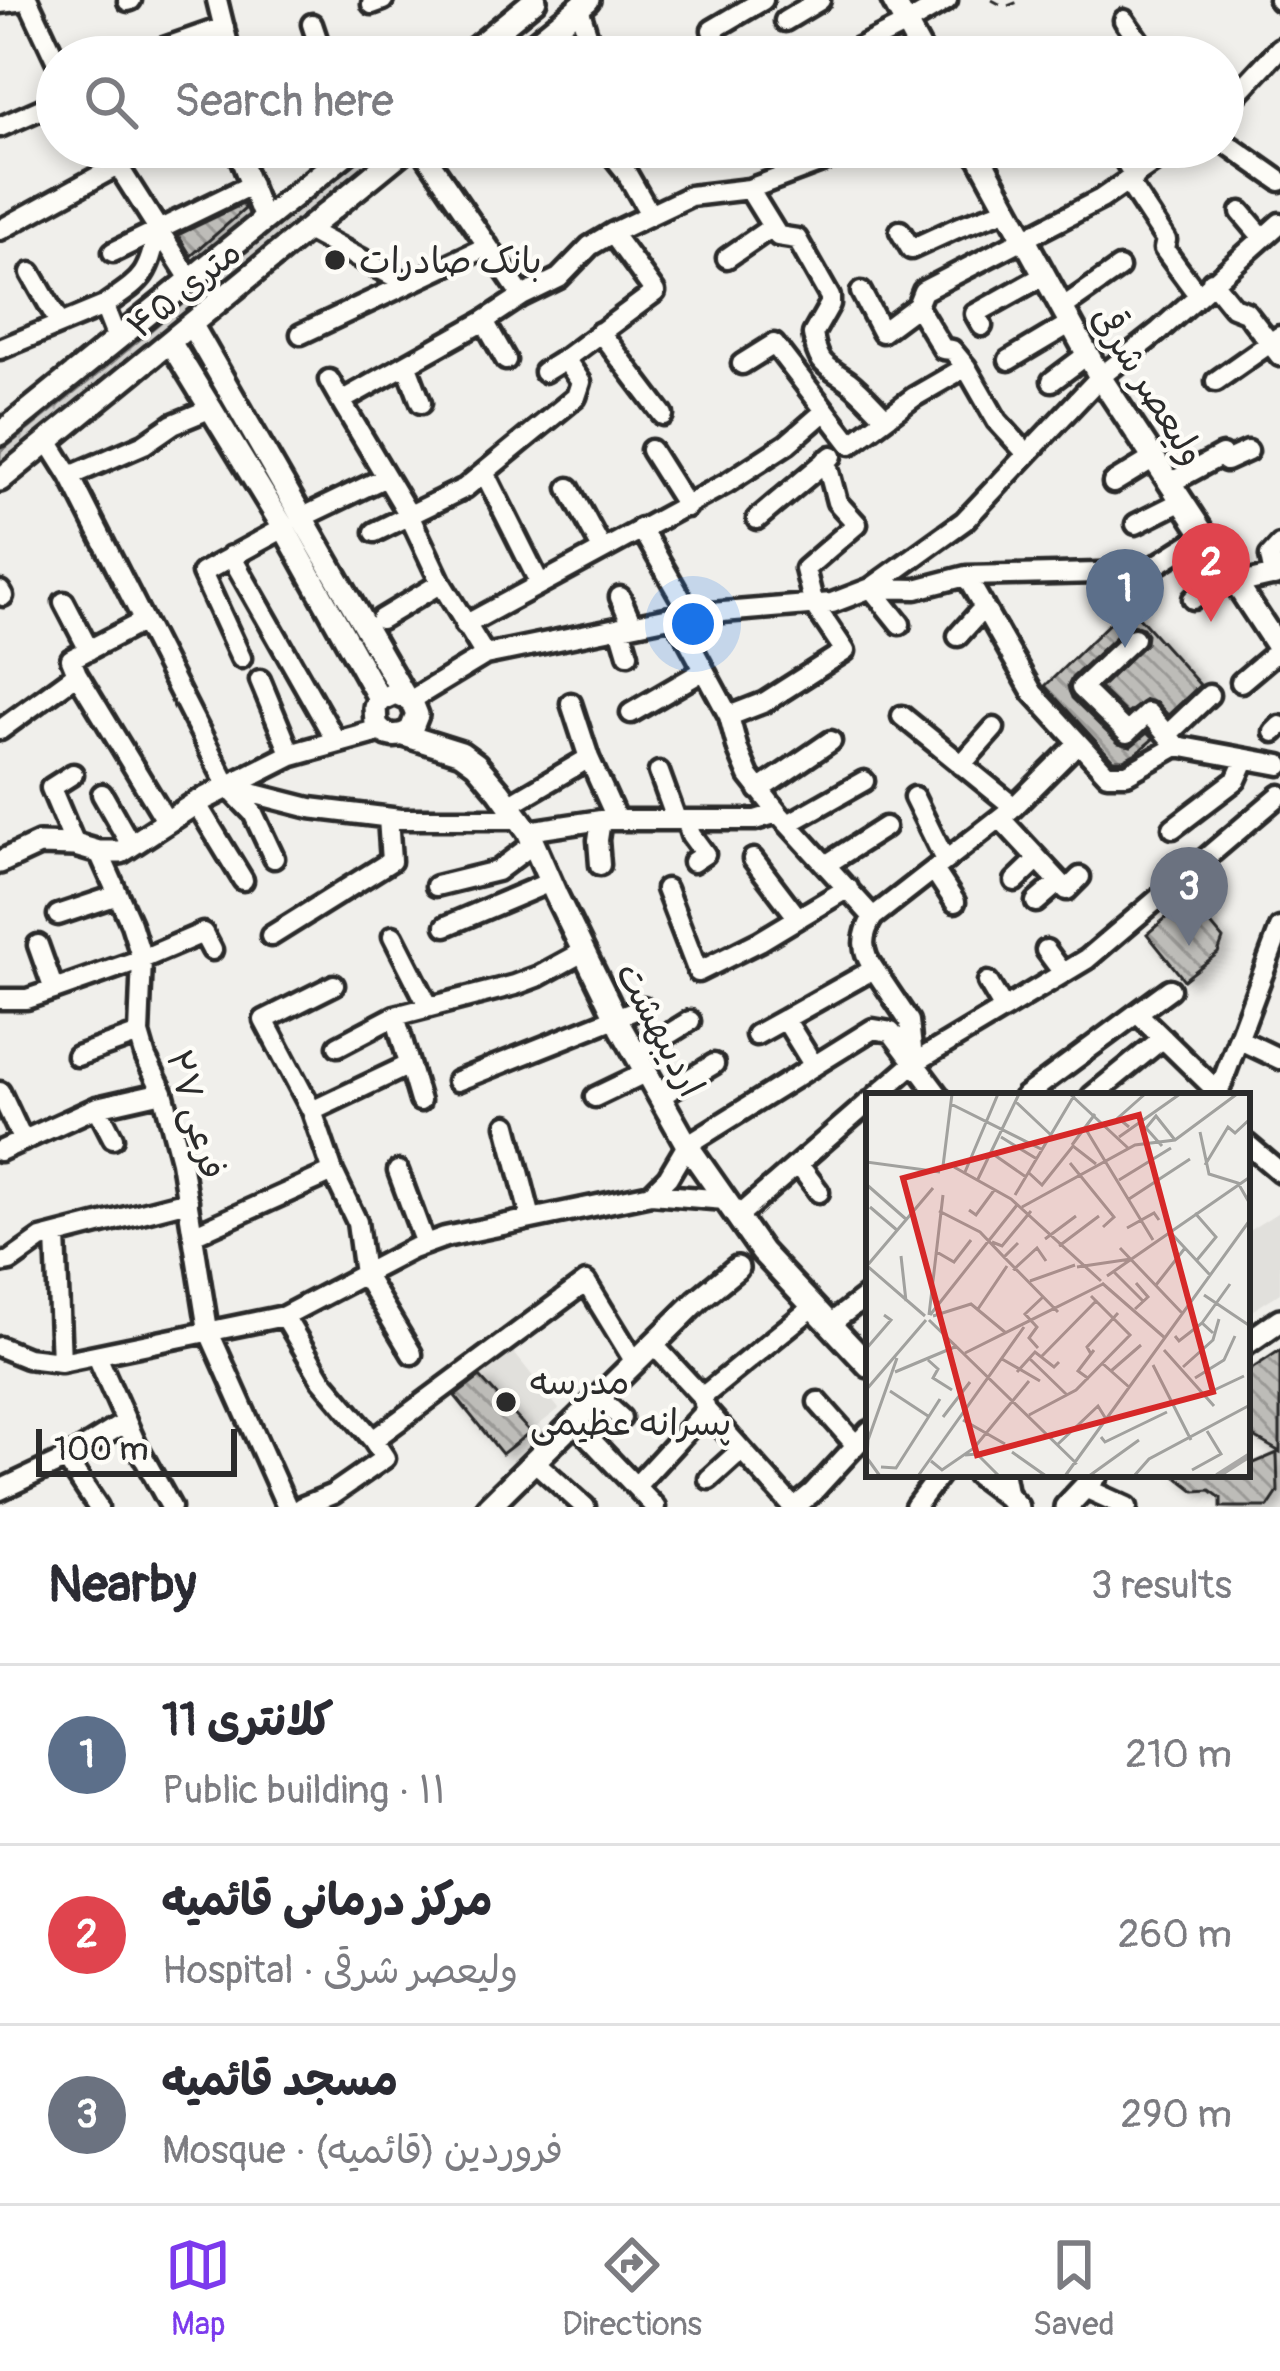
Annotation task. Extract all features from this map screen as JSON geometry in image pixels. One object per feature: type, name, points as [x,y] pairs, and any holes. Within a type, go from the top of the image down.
[{"type":"main road","points":[[491,36],[536,0]]},
{"type":"main road","points":[[893,0],[913,36]]},
{"type":"main road","points":[[544,36],[585,2]]},
{"type":"main road","name":"۴۵ متری","points":[[0,434],[328,168]]},
{"type":"main road","name":"۴۵ متری","points":[[0,480],[382,168]]},
{"type":"main road","name":"ولیعصر شرقی","points":[[986,168],[1100,377],[1280,650]]},
{"type":"main road","points":[[190,324],[380,700]]},
{"type":"main road","points":[[170,342],[410,703],[416,723],[404,735]]},
{"type":"main road","points":[[185,366],[207,352]]},
{"type":"main road","points":[[381,730],[374,715],[380,700],[395,693],[461,753]]},
{"type":"main road","name":"اردیبهشت","points":[[0,862],[39,844],[121,852],[196,803],[291,755],[381,730],[461,753],[490,779],[522,825],[616,1018],[687,1145],[778,1270],[866,1363]]},
{"type":"main road","points":[[735,1214],[742,1249],[737,1268]]},
{"type":"main road","points":[[488,1507],[718,1281],[737,1268],[758,1264],[778,1270]]},
{"type":"main road","points":[[1250,1325],[1280,1305]]},
{"type":"main road","points":[[1250,1340],[1280,1320]]},
{"type":"main road","points":[[1066,1507],[1091,1481]]},
{"type":"street","points":[[0,3],[26,0],[44,36]]},
{"type":"street","points":[[217,0],[226,36]]},
{"type":"street","points":[[714,36],[712,30],[763,0]]},
{"type":"street","points":[[785,22],[820,0]]},
{"type":"street","points":[[882,36],[945,0]]},
{"type":"street","points":[[585,2],[591,36]]},
{"type":"street","points":[[1124,20],[1135,36]]},
{"type":"street","points":[[312,24],[316,36]]},
{"type":"street","points":[[199,36],[224,27]]},
{"type":"street","points":[[1244,87],[1280,48]]},
{"type":"street","points":[[0,127],[36,111]]},
{"type":"street","points":[[1244,156],[1280,181]]},
{"type":"street","points":[[0,230],[114,168]]},
{"type":"street","points":[[119,168],[190,279]]},
{"type":"street","points":[[244,168],[264,220]]},
{"type":"street","points":[[434,168],[522,296]]},
{"type":"street","points":[[623,168],[650,214]]},
{"type":"street","points":[[341,401],[559,278],[590,246],[612,232],[690,196],[749,189],[787,168]]},
{"type":"street","points":[[1127,168],[1166,240],[1164,249],[1205,288],[1246,312],[1276,346],[1216,381]]},
{"type":"street","points":[[861,292],[882,332],[917,306],[923,291],[1148,168]]},
{"type":"street","points":[[113,252],[251,185]]},
{"type":"street","points":[[749,189],[778,236],[797,239],[830,297],[814,334],[819,356],[830,372],[848,381],[885,417]]},
{"type":"street","points":[[899,231],[911,249],[1008,208]]},
{"type":"street","points":[[1241,212],[1263,238]]},
{"type":"street","points":[[410,703],[485,655],[682,615],[832,603],[871,588],[964,521],[1100,377],[1280,223]]},
{"type":"street","points":[[727,259],[772,227]]},
{"type":"street","points":[[0,349],[104,306],[135,284],[148,271],[158,230]]},
{"type":"street","points":[[307,230],[408,284]]},
{"type":"street","points":[[544,372],[655,292],[612,232]]},
{"type":"street","points":[[301,334],[488,246]]},
{"type":"street","points":[[1009,360],[1119,268]]},
{"type":"street","points":[[31,273],[61,324]]},
{"type":"street","points":[[982,326],[975,314],[1045,275]]},
{"type":"street","points":[[104,306],[117,338]]},
{"type":"street","points":[[917,306],[943,349],[952,350],[966,367],[997,422],[1027,454]]},
{"type":"street","points":[[484,321],[506,360]]},
{"type":"street","points":[[600,332],[663,415]]},
{"type":"street","points":[[1145,341],[1161,357]]},
{"type":"street","points":[[742,364],[774,344],[851,444]]},
{"type":"street","points":[[1052,381],[1088,354]]},
{"type":"street","points":[[375,532],[465,488],[576,397],[581,382],[565,359]]},
{"type":"street","points":[[407,366],[421,403]]},
{"type":"street","points":[[758,519],[826,460],[966,367]]},
{"type":"street","points":[[329,380],[409,515],[440,584],[485,655]]},
{"type":"street","points":[[70,476],[212,408]]},
{"type":"street","points":[[465,625],[687,506],[788,444],[826,411]]},
{"type":"street","points":[[48,441],[228,787],[253,813],[274,858]]},
{"type":"street","points":[[651,450],[687,506]]},
{"type":"street","points":[[1136,524],[1222,454],[1226,461],[1248,451]]},
{"type":"street","points":[[1113,483],[1154,458]]},
{"type":"street","points":[[729,716],[765,701],[845,651],[814,605],[805,569],[857,524],[837,502],[826,460]]},
{"type":"street","points":[[485,474],[540,584]]},
{"type":"street","points":[[241,658],[202,573],[386,477]]},
{"type":"street","points":[[569,488],[602,549]]},
{"type":"street","points":[[640,528],[703,671],[729,716],[749,776],[873,917]]},
{"type":"street","points":[[871,588],[916,589],[966,576],[1141,572],[1204,535]]},
{"type":"street","points":[[1193,599],[1232,577],[1277,575],[1270,556],[1280,545]]},
{"type":"street","points":[[231,556],[336,741]]},
{"type":"street","points":[[966,576],[1033,693],[1107,774],[1127,774],[1172,741],[1209,695]]},
{"type":"street","points":[[381,619],[440,584]]},
{"type":"street","points":[[871,588],[900,624]]},
{"type":"street","points":[[620,597],[628,654]]},
{"type":"street","points":[[64,602],[89,650]]},
{"type":"street","points":[[958,636],[983,607]]},
{"type":"street","points":[[142,622],[71,659],[167,822]]},
{"type":"street","points":[[1134,638],[1082,688],[1127,734],[1148,713],[1172,741],[1280,765]]},
{"type":"street","points":[[1241,682],[1280,650]]},
{"type":"street","points":[[631,713],[703,671]]},
{"type":"street","points":[[0,730],[76,674]]},
{"type":"street","points":[[260,680],[291,755]]},
{"type":"street","points":[[571,703],[609,820],[598,840],[600,865]]},
{"type":"street","points":[[902,716],[962,765],[1007,812],[1038,859],[1067,890],[1080,877]]},
{"type":"street","points":[[962,765],[994,728]]},
{"type":"street","points":[[759,790],[831,742]]},
{"type":"street","points":[[914,1063],[909,1021],[866,957],[865,929],[873,917],[1007,812],[1078,742]]},
{"type":"street","points":[[436,886],[497,871],[522,825],[589,758]]},
{"type":"street","points":[[1173,828],[1236,780],[1245,760]]},
{"type":"street","points":[[659,772],[681,819],[705,854],[693,862]]},
{"type":"street","points":[[73,774],[51,788],[75,845]]},
{"type":"street","points":[[228,787],[310,808],[388,818],[522,825],[783,818],[864,781]]},
{"type":"street","points":[[102,794],[131,845]]},
{"type":"street","points":[[879,1093],[914,1063],[1087,959],[1280,795]]},
{"type":"street","points":[[914,797],[956,902]]},
{"type":"street","points":[[196,803],[243,880]]},
{"type":"street","points":[[271,936],[391,861],[388,818]]},
{"type":"street","points":[[827,864],[885,827]]},
{"type":"street","name":"فرعی ۲۷","points":[[99,852],[142,959],[139,1034],[163,1092],[182,1161],[208,1330],[287,1507]]},
{"type":"street","points":[[753,859],[798,918]]},
{"type":"street","points":[[1015,880],[1038,859]]},
{"type":"street","points":[[446,926],[550,882]]},
{"type":"street","points":[[1036,902],[1059,882]]},
{"type":"street","points":[[666,889],[698,972],[848,888]]},
{"type":"street","points":[[58,915],[118,895]]},
{"type":"street","points":[[1218,1093],[1280,928]]},
{"type":"street","points":[[0,999],[27,999],[203,933],[212,950]]},
{"type":"street","points":[[393,936],[429,1007]]},
{"type":"street","points":[[38,945],[54,990]]},
{"type":"street","points":[[1046,950],[1063,973]]},
{"type":"street","points":[[338,1046],[395,1016],[515,985],[584,952]]},
{"type":"street","points":[[756,1035],[874,970]]},
{"type":"street","points":[[988,982],[1004,1009]]},
{"type":"street","points":[[334,985],[264,1020],[312,1111],[357,1222],[364,1274],[412,1354]]},
{"type":"street","points":[[1029,1093],[1170,988]]},
{"type":"street","points":[[457,1081],[643,1007]]},
{"type":"street","points":[[1137,1013],[1217,1093]]},
{"type":"street","points":[[395,1016],[420,1102]]},
{"type":"street","points":[[785,1019],[814,1066]]},
{"type":"street","points":[[595,1097],[689,1021]]},
{"type":"street","points":[[651,1194],[668,1177],[687,1145],[874,1029],[891,1032],[937,1093]]},
{"type":"street","points":[[77,1056],[139,1034]]},
{"type":"street","points":[[1096,1093],[1163,1038]]},
{"type":"street","points":[[1238,1039],[1280,1059]]},
{"type":"street","points":[[658,1097],[714,1064]]},
{"type":"street","points":[[312,1111],[409,1065]]},
{"type":"street","points":[[0,1092],[23,1141]]},
{"type":"street","points":[[0,1151],[98,1107],[163,1092]]},
{"type":"street","points":[[98,1107],[113,1138]]},
{"type":"street","points":[[0,1347],[27,1358],[61,1362],[284,1316],[425,1244],[651,1194],[735,1214],[862,1109]]},
{"type":"street","points":[[507,1125],[531,1218]]},
{"type":"street","points":[[1250,1147],[1280,1172]]},
{"type":"street","points":[[798,1164],[819,1192]]},
{"type":"street","points":[[398,1171],[425,1244]]},
{"type":"street","points":[[193,1234],[333,1172]]},
{"type":"street","points":[[0,1263],[41,1239],[188,1202]]},
{"type":"street","points":[[56,1236],[61,1362]]},
{"type":"street","points":[[373,1440],[586,1282],[635,1362]]},
{"type":"street","points":[[830,1324],[866,1296]]},
{"type":"street","points":[[636,1486],[704,1404],[813,1307]]},
{"type":"street","points":[[284,1316],[322,1380],[385,1458],[333,1494],[301,1507]]},
{"type":"street","points":[[653,1344],[794,1507],[862,1437],[818,1402]]},
{"type":"street","points":[[97,1356],[171,1507]]},
{"type":"street","points":[[599,1398],[621,1418]]},
{"type":"street","points":[[0,1490],[66,1459],[127,1422]]},
{"type":"street","points":[[574,1422],[655,1507]]},
{"type":"street","points":[[710,1479],[741,1450]]},
{"type":"street","points":[[66,1459],[98,1507]]},
{"type":"street","points":[[534,1461],[585,1507]]},
{"type":"street","points":[[915,1507],[938,1477]]},
{"type":"street","points":[[1091,1481],[1127,1507]]},
{"type":"path","points":[[992,0],[1005,7],[1022,0]]},
{"type":"shaded area","points":[[1280,1211],[1280,1293],[1250,1312],[1250,1230]]},
{"type":"shaded area","name":"مدرسه پسرانه عظیمی","points":[[511,1349],[559,1409],[502,1454],[454,1395]]},
{"type":"green space","points":[[346,168],[369,168],[0,469],[0,452]]},
{"type":"building","points":[[243,204],[245,209],[191,256],[178,235]]},
{"type":"building","points":[[1128,605],[1200,685],[1168,715],[1157,703],[1146,700],[1127,714],[1100,688],[1146,643],[1143,628],[1125,628],[1068,686],[1072,698],[1118,743],[1131,746],[1147,733],[1153,739],[1123,760],[1113,760],[1045,686]]},
{"type":"building","points":[[1183,903],[1194,923],[1203,915],[1223,939],[1218,953],[1184,980],[1147,934]]},
{"type":"building","points":[[1280,1350],[1280,1452],[1250,1435],[1250,1370]]},
{"type":"building","points":[[480,1377],[530,1432],[502,1454],[455,1396]]},
{"type":"building","points":[[1277,1453],[1278,1492],[1268,1507],[1221,1507],[1221,1498],[1210,1490],[1195,1491],[1177,1477],[1250,1477],[1250,1465]]},
{"type":"place","name":"بانک صادرات","points":[[335,260]]},
{"type":"place","name":"مرکز درمانی قائمیه","points":[[1211,622]]},
{"type":"place","name":"کلانتری 11","points":[[1125,648]]},
{"type":"place","name":"مسجد قائمیه","points":[[1189,946]]},
{"type":"place","name":"مدرسه پسرانه عظیمی","points":[[506,1402]]}]
